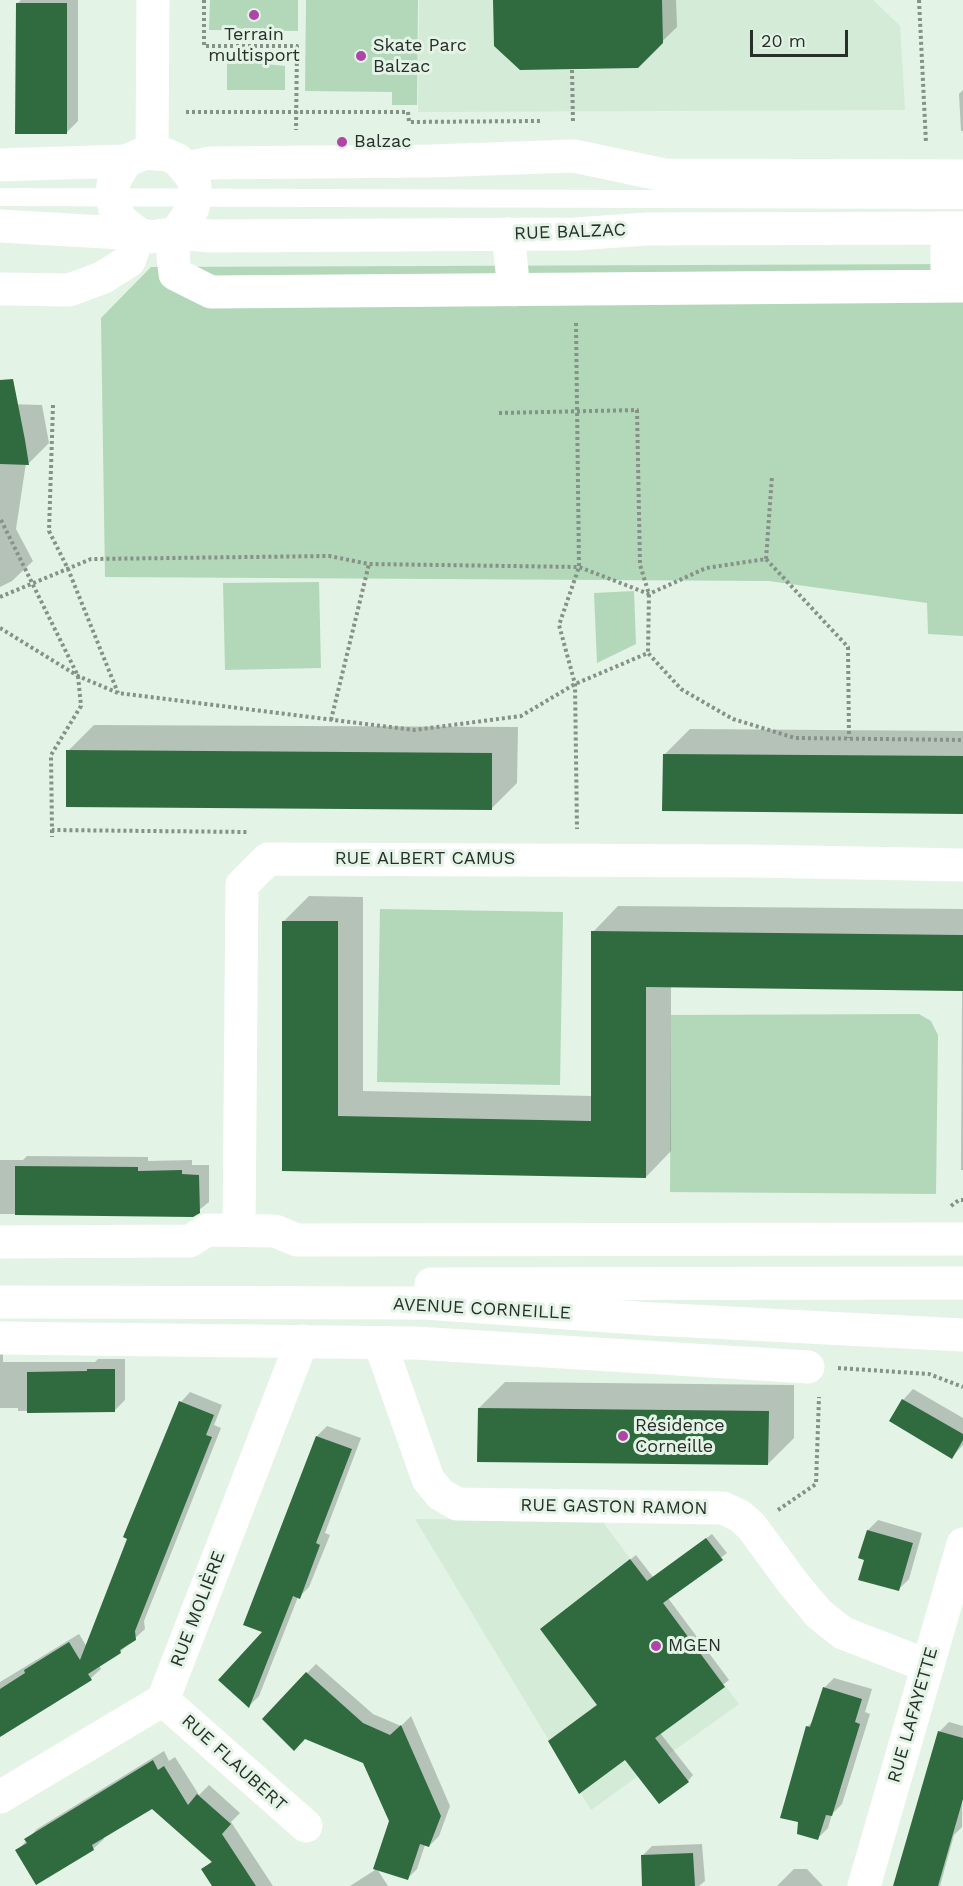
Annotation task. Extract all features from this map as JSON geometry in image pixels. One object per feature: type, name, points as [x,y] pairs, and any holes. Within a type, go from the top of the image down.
[{"type":"street","points":[[139,234],[122,221],[115,210],[112,197],[113,185],[117,176],[139,157],[152,112],[153,0]]},
{"type":"street","points":[[0,165],[167,155],[178,160],[191,183],[194,208],[176,233],[173,255],[175,274],[211,292],[955,286],[955,228]]},
{"type":"street","points":[[191,183],[211,163],[431,161],[574,156],[664,175],[963,176]]},
{"type":"street","points":[[0,226],[139,234]]},
{"type":"street","name":"RUE BALZAC","points":[[139,234],[158,237],[176,233],[211,236],[575,234],[646,229],[955,228]]},
{"type":"street","points":[[0,289],[69,290],[102,278],[129,261],[139,234]]},
{"type":"street","points":[[508,234],[513,290]]},
{"type":"street","points":[[239,1230],[242,885],[268,859]]},
{"type":"street","name":"RUE ALBERT CAMUS","points":[[268,859],[963,865]]},
{"type":"street","points":[[0,1242],[190,1241],[207,1230],[275,1231],[297,1240],[963,1239]]},
{"type":"street","name":"AVENUE CORNEILLE","points":[[0,1284],[963,1283]]},
{"type":"street","name":"AVENUE CORNEILLE","points":[[0,1302],[425,1304],[963,1335]]},
{"type":"street","name":"AVENUE CORNEILLE","points":[[0,1338],[416,1343],[814,1367]]},
{"type":"street","name":"RUE MOLIÈRE","points":[[163,1700],[302,1341]]},
{"type":"street","name":"RUE GASTON RAMON","points":[[380,1343],[428,1479],[440,1494],[457,1504],[723,1508],[740,1515],[752,1527],[819,1614],[843,1633],[927,1666]]},
{"type":"street","name":"RUE LAFAYETTE","points":[[864,1886],[963,1544]]},
{"type":"street","points":[[0,1797],[163,1700]]},
{"type":"street","name":"RUE FLAUBERT","points":[[163,1700],[306,1826]]},
{"type":"lane","points":[[0,197],[112,197],[191,183],[963,200]]},
{"type":"path","points":[[204,0],[204,46],[297,46],[297,162]]},
{"type":"path","points":[[919,0],[928,176]]},
{"type":"path","points":[[152,112],[408,112],[409,122],[550,121]]},
{"type":"path","points":[[562,121],[573,121]]},
{"type":"path","points":[[53,405],[49,531],[68,569],[118,693]]},
{"type":"path","points":[[500,413],[637,410],[640,565],[649,594],[648,653],[681,689],[733,719],[795,738],[963,740]]},
{"type":"path","points":[[578,413],[579,567],[559,625],[575,684],[578,860]]},
{"type":"path","points":[[772,476],[766,559],[848,647],[849,738]]},
{"type":"path","points":[[1,520],[78,676],[81,706],[51,755],[52,837]]},
{"type":"path","points":[[0,597],[91,559],[329,556],[369,564],[579,567],[649,594],[706,568],[766,559]]},
{"type":"path","points":[[331,720],[369,564]]},
{"type":"path","points":[[0,628],[78,676],[118,693],[414,730],[521,717],[575,684],[648,653]]},
{"type":"path","points":[[52,830],[253,832],[268,859]]},
{"type":"path","points":[[752,1527],[816,1484],[814,1367],[928,1374],[963,1387]]},
{"type":"shaded area","name":"Terrain multisport","points":[[210,0],[298,0],[298,31],[209,30]]},
{"type":"shaded area","name":"Skate Parc Balzac","points":[[306,0],[418,0],[417,105],[392,105],[392,92],[305,91]]},
{"type":"shaded area","points":[[419,0],[493,0],[521,70],[572,70],[638,68],[636,0],[873,0],[900,26],[905,110],[418,112]]},
{"type":"shaded area","points":[[227,60],[285,66],[285,90],[227,90]]},
{"type":"shaded area","points":[[963,264],[963,636],[928,634],[927,603],[769,581],[105,577],[101,318],[151,267]]},
{"type":"shaded area","points":[[319,582],[321,668],[225,670],[223,583]]},
{"type":"shaded area","points":[[634,591],[636,644],[597,663],[594,593]]},
{"type":"shaded area","points":[[380,909],[563,912],[560,1085],[377,1082]]},
{"type":"shaded area","points":[[919,1014],[931,1021],[938,1035],[936,1194],[670,1192],[671,1015]]},
{"type":"shaded area","points":[[415,1519],[602,1521],[739,1704],[591,1810]]},
{"type":"building","points":[[493,0],[662,0],[663,43],[638,68],[520,70],[494,46]]},
{"type":"building","points":[[16,3],[67,3],[67,134],[15,134]]},
{"type":"building","points":[[13,379],[29,465],[0,464],[0,380]]},
{"type":"building","points":[[66,750],[492,753],[492,810],[66,807]]},
{"type":"building","points":[[663,754],[963,756],[963,814],[662,811]]},
{"type":"building","points":[[282,921],[338,921],[338,1116],[591,1121],[591,931],[963,935],[963,991],[646,987],[646,1178],[282,1171]]},
{"type":"building","points":[[15,1166],[138,1167],[138,1171],[182,1170],[182,1174],[199,1175],[200,1213],[193,1217],[15,1215]]},
{"type":"building","points":[[87,1369],[115,1369],[115,1412],[27,1413],[27,1372],[87,1371]]},
{"type":"building","points":[[902,1399],[963,1434],[963,1440],[952,1459],[889,1421]]},
{"type":"building","points":[[179,1401],[214,1415],[206,1435],[212,1437],[135,1631],[136,1640],[120,1650],[121,1653],[88,1674],[92,1680],[0,1737],[0,1689],[25,1673],[24,1670],[69,1642],[80,1660],[127,1539],[123,1537]]},
{"type":"building","name":"Résidence Corneille","points":[[478,1408],[769,1411],[768,1465],[477,1462]]},
{"type":"building","points":[[316,1436],[352,1449],[316,1543],[320,1545],[300,1599],[293,1596],[249,1708],[218,1680],[262,1632],[243,1625]]},
{"type":"building","points":[[867,1530],[913,1543],[899,1591],[858,1580],[864,1560],[858,1558]]},
{"type":"building","points":[[706,1538],[723,1560],[663,1603],[725,1687],[655,1738],[689,1782],[659,1804],[625,1760],[579,1794],[548,1741],[597,1705],[540,1629],[630,1559],[647,1581]]},
{"type":"building","points":[[306,1672],[363,1723],[390,1735],[401,1725],[441,1816],[429,1847],[420,1844],[408,1880],[373,1869],[389,1821],[363,1763],[305,1739],[294,1751],[262,1719]]},
{"type":"building","points":[[823,1687],[862,1699],[855,1722],[860,1724],[832,1816],[826,1815],[818,1840],[797,1834],[798,1822],[780,1818],[806,1726],[810,1727]]},
{"type":"building","points":[[938,1731],[963,1738],[963,1799],[938,1886],[893,1886]]},
{"type":"building","points":[[153,1760],[158,1770],[164,1766],[188,1805],[197,1794],[231,1824],[222,1834],[256,1886],[212,1886],[201,1869],[212,1862],[152,1809],[92,1845],[94,1850],[36,1885],[15,1850],[27,1843],[24,1839]]},
{"type":"building","points":[[693,1853],[695,1886],[642,1886],[641,1855]]},
{"type":"place","name":"Terrain multisport","points":[[254,15]]},
{"type":"place","name":"Skate Parc Balzac","points":[[361,56]]},
{"type":"place","name":"Balzac","points":[[342,142]]},
{"type":"place","name":"Résidence Corneille","points":[[623,1436]]},
{"type":"place","name":"MGEN","points":[[656,1646]]}]
